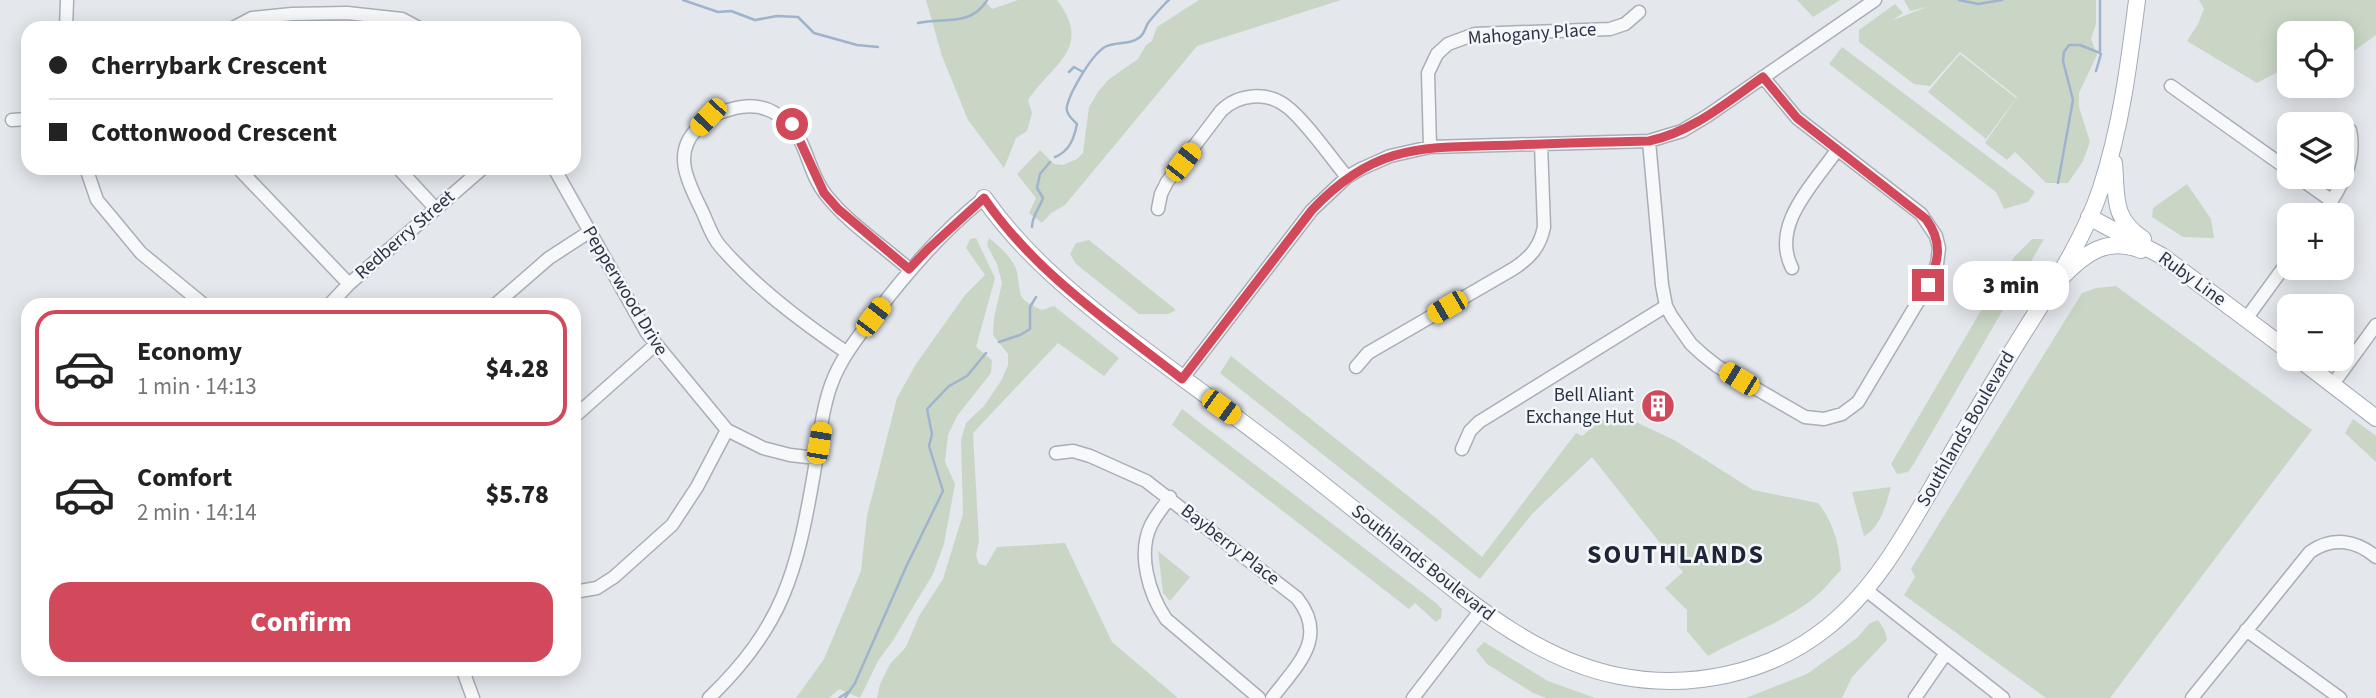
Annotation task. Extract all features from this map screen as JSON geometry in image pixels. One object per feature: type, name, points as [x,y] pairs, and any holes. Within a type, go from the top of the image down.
[{"type":"main road","name":"Southlands Boulevard","points":[[984,198],[1026,250],[1059,282],[1182,379],[1323,484],[1480,611],[1554,654],[1591,669],[1648,681],[1680,681],[1723,676],[1773,660],[1824,631],[1866,590],[1905,535],[2089,217],[2122,112],[2137,0]]},
{"type":"main road","points":[[2111,154],[2114,163],[2115,195],[2120,213],[2133,230],[2156,247],[2162,256]]},
{"type":"main road","name":"Ruby Line","points":[[2089,217],[2162,256],[2277,342]]},
{"type":"main road","points":[[2049,290],[2086,254],[2101,247],[2122,245],[2162,256]]},
{"type":"main road","points":[[2315,371],[2376,418]]},
{"type":"street","points":[[66,21],[67,0]]},
{"type":"street","points":[[1182,379],[1312,210],[1347,177],[1390,156],[1430,147],[1649,141],[1682,131],[1875,0]]},
{"type":"street","name":"Mahogany Place","points":[[1430,147],[1427,73],[1433,61],[1448,44],[1475,34],[1610,29],[1625,24],[1639,12]]},
{"type":"street","points":[[246,21],[252,18],[292,14],[347,13],[406,21]]},
{"type":"street","points":[[1649,141],[1666,306],[1680,329],[1703,355],[1717,366],[1782,405],[1805,417],[1824,419],[1842,414],[1850,409],[1867,387],[1928,285],[1937,264],[1939,248],[1934,232],[1921,214],[1787,110],[1763,77]]},
{"type":"street","points":[[2171,86],[2277,161]]},
{"type":"street","points":[[1158,209],[1161,194],[1170,178],[1221,111],[1229,104],[1248,97],[1269,98],[1286,106],[1347,177]]},
{"type":"street","points":[[846,352],[821,336],[769,293],[718,244],[686,178],[683,162],[685,147],[692,134],[708,117],[732,109],[754,105],[772,111],[792,124],[824,193],[838,209],[909,269]]},
{"type":"street","points":[[12,120],[21,120]]},
{"type":"street","points":[[1356,368],[1368,353],[1513,269],[1534,253],[1544,227],[1541,144]]},
{"type":"street","points":[[1791,268],[1786,257],[1785,232],[1798,205],[1837,150]]},
{"type":"street","points":[[88,175],[97,200],[141,253],[196,298]]},
{"type":"street","points":[[246,175],[349,284]]},
{"type":"street","points":[[404,175],[435,208]]},
{"type":"street","name":"Redberry Street","points":[[336,298],[475,175]]},
{"type":"street","name":"Pepperwood Drive","points":[[558,175],[655,345],[727,430],[764,447],[790,455],[816,458]]},
{"type":"street","points":[[2315,189],[2332,201],[2338,189]]},
{"type":"street","points":[[709,698],[747,658],[781,604],[804,528],[826,402],[846,352],[909,269],[984,198]]},
{"type":"street","points":[[503,298],[550,258],[589,232]]},
{"type":"street","points":[[2246,319],[2277,276]]},
{"type":"street","points":[[1462,449],[1470,431],[1479,422],[1666,306]]},
{"type":"street","points":[[2333,384],[2376,325]]},
{"type":"street","points":[[581,411],[655,345]]},
{"type":"street","points":[[581,591],[597,588],[614,577],[672,525],[698,487],[727,430]]},
{"type":"street","name":"Bayberry Place","points":[[1056,453],[1073,451],[1090,456],[1146,481],[1297,598],[1307,611],[1311,638],[1306,653],[1272,698]]},
{"type":"street","points":[[1170,497],[1151,525],[1146,539],[1147,575],[1156,605],[1166,618],[1259,698]]},
{"type":"street","points":[[2192,698],[2299,563],[2317,547],[2342,541],[2361,547],[2376,557]]},
{"type":"street","points":[[1866,590],[2003,698]]},
{"type":"street","points":[[1431,698],[1415,695],[1480,611]]},
{"type":"street","points":[[2246,630],[2334,696]]},
{"type":"street","points":[[1915,698],[1946,653]]},
{"type":"street","points":[[465,676],[473,698]]},
{"type":"green space","points":[[926,0],[984,0],[992,9],[1018,0],[1057,0],[1067,17],[1071,31],[1066,54],[1028,100],[1032,113],[1027,131],[1016,138],[1004,168],[968,120],[942,56]]},
{"type":"green space","points":[[1199,0],[1341,0],[1197,46],[1065,205],[1051,213],[1042,223],[1029,213],[1036,198],[1017,174],[1040,150],[1054,164],[1063,165],[1077,159],[1083,153],[1089,107],[1098,92],[1108,80],[1138,59],[1146,45],[1152,41],[1157,27]]},
{"type":"green space","points":[[1797,0],[1840,0],[1813,17]]},
{"type":"green space","points":[[1904,0],[2096,0],[2096,24],[2091,39],[2097,55],[2079,93],[2079,107],[2090,142],[2083,161],[2068,183],[2046,183],[2015,152],[2007,160],[1985,143],[2017,97],[1960,52],[1930,86],[1914,84],[1859,42],[1859,30],[1895,4],[1903,13],[1893,20],[1927,7],[1910,11]]},
{"type":"green space","points":[[2199,0],[2376,0],[2376,35],[2354,51],[2354,21],[2277,21],[2277,72],[2257,83],[2187,41],[2204,9]]},
{"type":"green space","points":[[1842,47],[2035,192],[2028,202],[2004,209],[1996,192],[1829,64]]},
{"type":"green space","points":[[1960,54],[2016,98],[1986,139],[1928,92]]},
{"type":"green space","points":[[2187,184],[2211,219],[2214,238],[2183,237],[2152,217],[2153,208]]},
{"type":"green space","points":[[976,238],[995,278],[976,347],[992,360],[991,373],[957,416],[948,435],[945,462],[955,484],[944,544],[933,574],[878,661],[860,698],[839,689],[829,698],[796,698],[824,659],[861,571],[867,516],[897,398],[916,364],[965,295],[985,275],[966,248],[970,239]]},
{"type":"green space","points":[[989,238],[1013,262],[1024,300],[1042,310],[1054,306],[1119,358],[1104,376],[1058,343],[973,433],[979,541],[976,555],[979,564],[986,566],[997,547],[1065,543],[1112,642],[1178,698],[877,698],[880,684],[890,664],[906,647],[919,616],[943,579],[963,514],[961,440],[966,423],[984,406],[1008,365],[1008,354],[993,335],[1002,283],[997,264],[987,245]]},
{"type":"green space","points":[[2032,239],[2044,239],[1913,465],[1908,472],[1897,474],[1891,464],[2003,273]]},
{"type":"green space","points":[[1089,240],[1176,310],[1168,314],[1139,314],[1076,264],[1070,254],[1076,243]]},
{"type":"green space","points":[[2116,286],[2312,430],[2110,698],[2046,698],[1904,595],[1915,577],[1911,569],[2082,293]]},
{"type":"green space","points":[[1231,356],[1482,557],[1576,433],[1582,436],[1600,421],[1625,417],[1674,440],[1753,490],[1818,503],[1835,534],[1841,570],[1818,595],[1802,607],[1708,656],[1687,631],[1687,610],[1665,588],[1683,572],[1592,457],[1532,514],[1480,579],[1220,373]]},
{"type":"green space","points":[[1182,409],[1436,603],[1442,609],[1441,618],[1436,622],[1415,603],[1409,609],[1172,425]]},
{"type":"green space","points":[[2353,419],[2376,436],[2376,462],[2345,433]]},
{"type":"green space","points":[[1891,487],[1879,521],[1864,536],[1852,492]]},
{"type":"green space","points":[[1158,551],[1190,577],[1170,601],[1163,593]]},
{"type":"green space","points":[[1878,620],[1887,640],[1852,677],[1842,698],[1746,698],[1807,674],[1857,638],[1870,623]]},
{"type":"green space","points":[[1484,642],[1548,681],[1595,698],[1546,698],[1533,693],[1487,664],[1476,650]]},
{"type":"waterway","points":[[683,0],[718,12],[731,11],[755,20],[777,16],[798,17],[814,33],[857,45],[878,47]]},
{"type":"waterway","points":[[918,23],[965,18],[981,8],[987,0]]},
{"type":"waterway","points":[[1055,157],[1068,148],[1074,134],[1077,124],[1068,113],[1067,106],[1088,65],[1105,47],[1131,42],[1140,37],[1148,23],[1169,0]]},
{"type":"waterway","points":[[1959,0],[1978,4],[2002,0]]},
{"type":"waterway","points":[[2058,183],[2073,100],[2063,61],[2064,52],[2069,45],[2080,45],[2100,53],[2100,0]]},
{"type":"waterway","points":[[2096,71],[2101,54]]},
{"type":"waterway","points":[[1069,72],[1074,67],[1083,72]]},
{"type":"waterway","points":[[1032,227],[1043,198],[1037,188],[1040,174],[1050,162]]},
{"type":"waterway","points":[[999,342],[1030,329],[1030,307],[1036,297]]},
{"type":"waterway","points":[[845,698],[855,683],[943,491],[929,446],[932,434],[927,409],[949,386],[967,376],[986,353]]},
{"type":"waterway","points":[[839,698],[848,692]]},
{"type":"place","name":"Bell Aliant Exchange Hut","points":[[1658,406]]},
{"type":"district","name":"SOUTHLANDS","points":[[1676,554]]},
{"type":"route","points":[[792,124],[824,193],[838,209],[909,269],[965,213],[984,198],[1026,250],[1059,282],[1182,379],[1312,210],[1347,177],[1361,169],[1390,156],[1430,147],[1649,141],[1682,131],[1763,77],[1787,110],[1926,219],[1939,248],[1937,264],[1928,285]]}]
